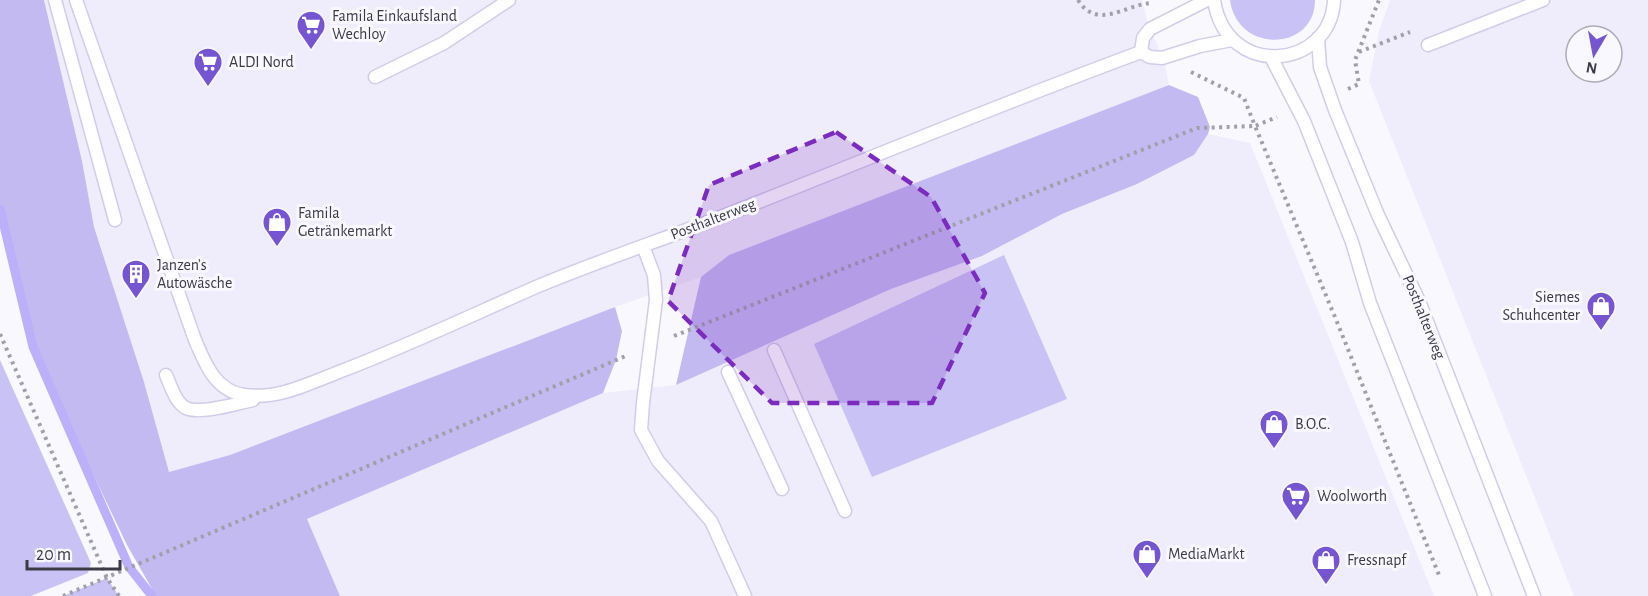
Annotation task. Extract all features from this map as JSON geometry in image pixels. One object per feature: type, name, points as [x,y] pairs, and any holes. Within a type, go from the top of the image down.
[{"type":"lane","points":[[55,0],[115,220]]},
{"type":"lane","points":[[76,0],[195,340],[208,371],[223,387],[243,395],[281,394]]},
{"type":"lane","points":[[375,77],[444,43],[509,0]]},
{"type":"lane","points":[[1141,52],[1143,38],[1150,28],[1207,0]]},
{"type":"lane","points":[[1214,0],[1219,21],[1232,40],[1253,54],[1272,57],[1289,56],[1305,49],[1318,38],[1328,24],[1334,0]]},
{"type":"lane","points":[[1428,45],[1543,0]]},
{"type":"lane","name":"Posthalterweg","points":[[1318,38],[1320,67],[1330,97],[1378,215],[1419,301],[1534,596]]},
{"type":"lane","name":"Posthalterweg","points":[[281,394],[403,347],[537,287],[748,206],[1034,91],[1141,52],[1150,57],[1162,58],[1173,53],[1232,40]]},
{"type":"lane","points":[[1272,57],[1299,108],[1352,242],[1370,303],[1485,596]]},
{"type":"lane","points":[[643,246],[654,275],[656,300],[641,430],[658,461],[711,521],[745,596]]},
{"type":"lane","points":[[774,350],[845,512]]},
{"type":"lane","points":[[728,372],[782,489]]},
{"type":"lane","points":[[166,375],[176,398],[186,408],[202,410],[281,394]]},
{"type":"path","points":[[1078,0],[1085,11],[1097,15],[1107,15],[1143,3],[1157,2],[1162,23]]},
{"type":"path","points":[[1330,97],[1359,84],[1355,60],[1379,0]]},
{"type":"path","points":[[1173,53],[1177,65],[1244,98],[1439,575]]},
{"type":"path","points":[[63,596],[650,345],[1197,128],[1255,126],[1299,108]]},
{"type":"path","points":[[0,334],[107,578],[119,596]]},
{"type":"highlighted area","points":[[836,132],[931,197],[985,293],[932,403],[772,403],[668,301],[709,185]]},
{"type":"shaded area","points":[[0,0],[44,0],[82,161],[94,227],[144,382],[169,472],[230,455],[615,307],[622,331],[616,360],[603,393],[307,519],[340,596],[156,596],[127,545],[36,355],[0,208]]},
{"type":"shaded area","points":[[44,0],[1142,0],[1147,20],[1165,64],[1169,85],[729,255],[701,277],[615,307],[230,455],[169,472],[144,382],[94,227],[82,161]]},
{"type":"shaded area","points":[[1230,0],[1315,0],[1312,17],[1303,30],[1290,37],[1275,40],[1260,37],[1246,30],[1236,18]]},
{"type":"shaded area","points":[[1390,0],[1648,0],[1648,596],[1574,596],[1369,81],[1379,31]]},
{"type":"shaded area","points":[[1169,85],[1198,97],[1210,127],[1194,155],[1137,184],[1062,214],[982,256],[891,289],[676,385],[701,277],[729,255]]},
{"type":"shaded area","points":[[1208,134],[1250,143],[1434,596],[340,596],[307,519],[603,393],[676,385],[891,289],[982,256],[1062,214],[1137,184],[1194,155]]},
{"type":"shaded area","points":[[1004,255],[1067,399],[872,477],[814,344]]},
{"type":"shaded area","points":[[0,360],[91,563],[88,573],[31,596],[0,596]]},
{"type":"shaded area","points":[[107,578],[119,596],[63,596]]},
{"type":"waterway","points":[[0,209],[33,347],[129,567],[152,596]]},
{"type":"place","name":"Famila Einkaufsland Wechloy","points":[[311,50]]},
{"type":"place","name":"ALDI Nord","points":[[208,88]]},
{"type":"place","name":"Famila Getränkemarkt","points":[[277,248]]},
{"type":"place","name":"Janzen’s Autowäsche","points":[[136,300]]},
{"type":"place","name":"Siemes Schuhcenter","points":[[1601,332]]},
{"type":"place","name":"B.O.C.","points":[[1274,450]]},
{"type":"place","name":"Woolworth","points":[[1296,522]]},
{"type":"place","name":"MediaMarkt","points":[[1147,580]]},
{"type":"place","name":"Fressnapf","points":[[1326,586]]}]
